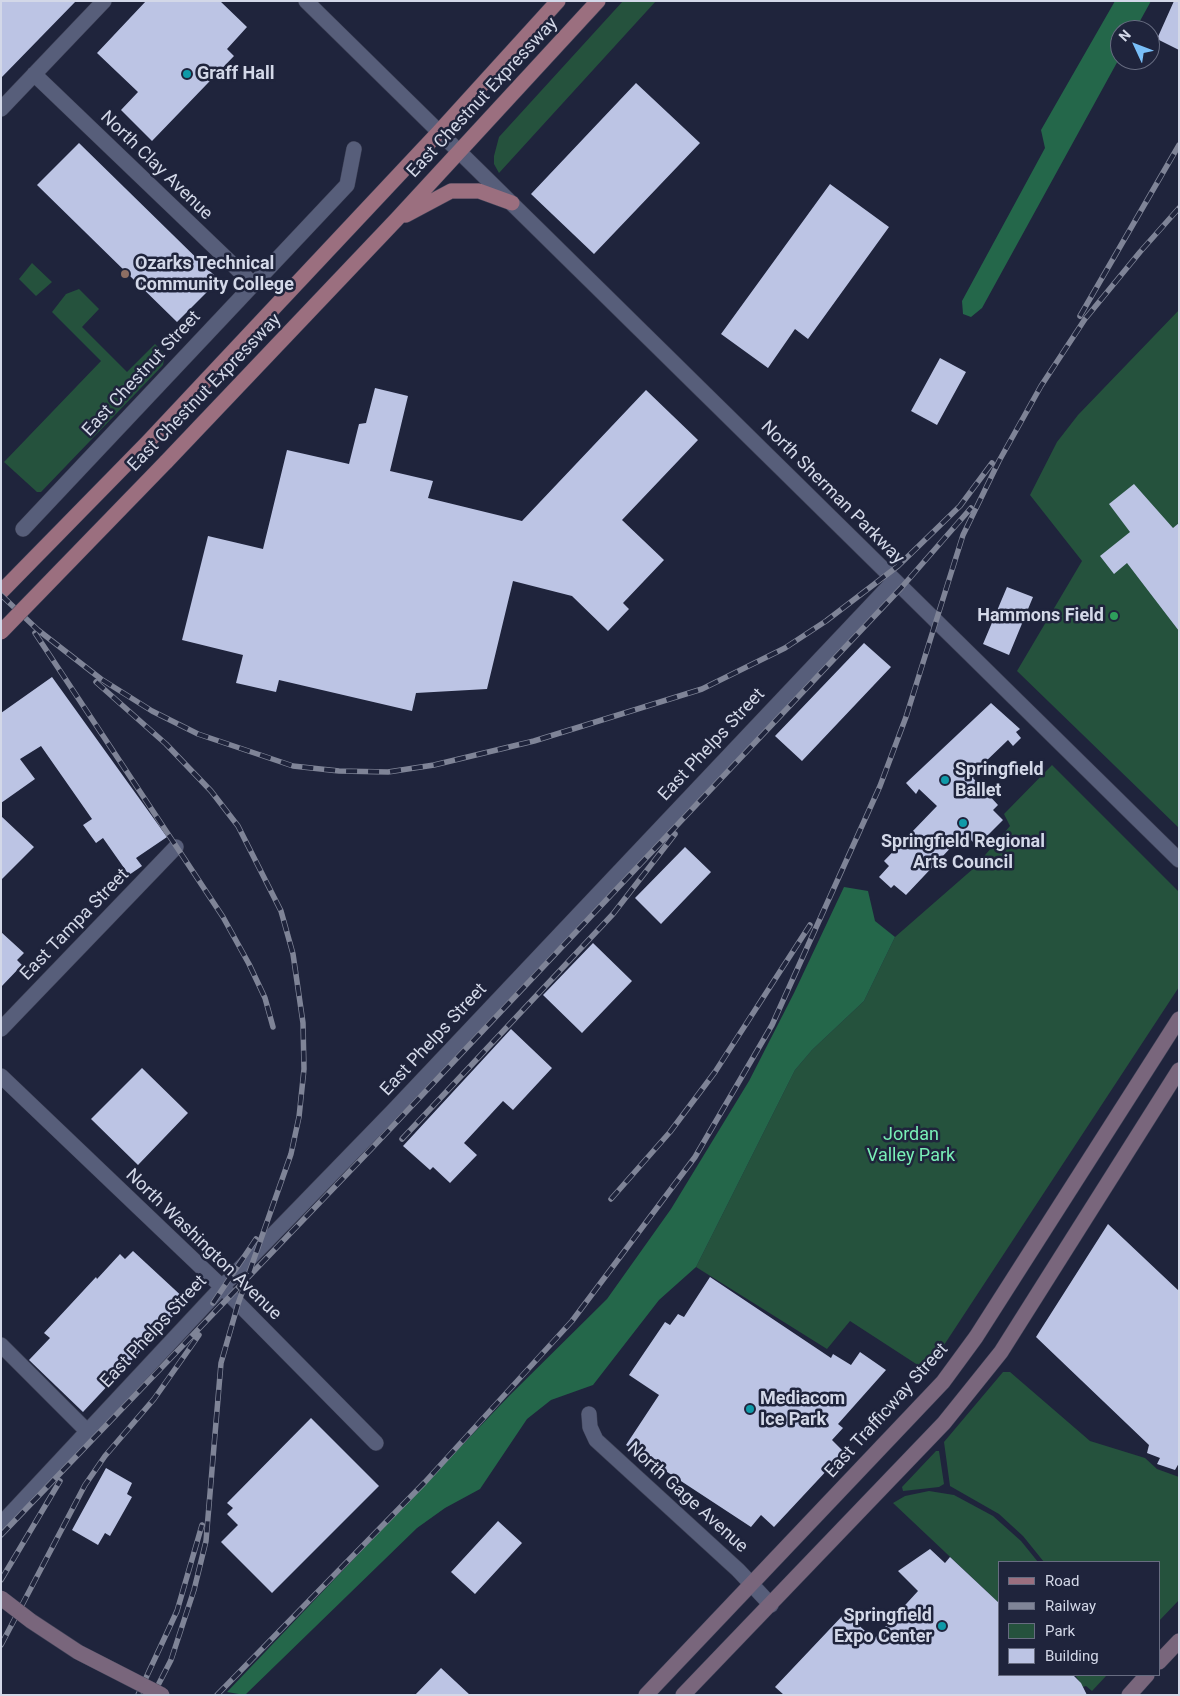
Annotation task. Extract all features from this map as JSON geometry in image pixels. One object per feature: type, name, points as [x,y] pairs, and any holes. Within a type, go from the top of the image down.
[{"type":"main road","name":"East Chestnut Expressway","points":[[1,592],[146,443],[439,132],[558,1]]},
{"type":"main road","name":"East Chestnut Expressway","points":[[1,632],[396,220],[598,1]]},
{"type":"main road","points":[[396,220],[451,191],[480,191],[512,203]]},
{"type":"main road","name":"East Trafficway Street","points":[[646,1695],[753,1585],[943,1382],[976,1337],[1179,1019]]},
{"type":"main road","points":[[684,1695],[944,1423],[1001,1352],[1179,1070]]},
{"type":"main road","points":[[1,1598],[31,1621],[78,1652],[162,1695]]},
{"type":"main road","points":[[1160,1661],[1179,1641]]},
{"type":"main road","points":[[1128,1695],[1146,1676]]},
{"type":"street","points":[[1,109],[104,1]]},
{"type":"street","name":"North Sherman Parkway","points":[[306,1],[1179,860]]},
{"type":"street","name":"North Clay Avenue","points":[[34,74],[253,284]]},
{"type":"street","name":"East Chestnut Street","points":[[23,529],[347,184],[354,149]]},
{"type":"street","name":"East Phelps Street","points":[[1,1524],[222,1287],[392,1112],[894,581]]},
{"type":"street","name":"East Tampa Street","points":[[1,1029],[176,847]]},
{"type":"street","name":"North Washington Avenue","points":[[1,1076],[222,1287],[376,1444]]},
{"type":"street","points":[[1,1344],[87,1431]]},
{"type":"street","name":"North Gage Avenue","points":[[589,1414],[590,1427],[596,1440],[753,1585],[771,1604]]},
{"type":"green space","points":[[623,1],[656,1],[499,173],[494,164],[494,156],[499,137]]},
{"type":"green space","points":[[1115,1],[1151,1],[1141,20],[1110,20],[1110,70],[1113,70],[982,308],[971,317],[963,314],[962,301],[1045,148],[1041,130]]},
{"type":"green space","points":[[32,263],[52,282],[36,296],[19,279]]},
{"type":"green space","points":[[79,289],[99,309],[82,327],[127,372],[155,344],[165,354],[163,365],[41,492],[37,492],[4,462],[101,361],[52,312],[66,294]]},
{"type":"green space","name":"Hammons Field","points":[[1179,310],[1179,828],[1017,671],[1082,561],[1030,495],[1057,442],[1078,415]]},
{"type":"green space","name":"Jordan Valley Park","points":[[1052,765],[1179,892],[1179,987],[927,1371],[850,1321],[827,1349],[696,1267],[795,1070],[812,1050],[864,1001],[895,937],[974,868],[1010,826],[1004,814]]},
{"type":"green space","points":[[844,887],[868,891],[875,921],[895,937],[864,1001],[812,1050],[795,1070],[696,1267],[659,1300],[593,1385],[551,1400],[527,1419],[480,1489],[445,1508],[417,1528],[245,1695],[227,1692],[510,1395],[607,1299],[671,1209],[749,1081],[794,993]]},
{"type":"green space","points":[[1003,1372],[1010,1372],[1090,1441],[1145,1458],[1157,1469],[1179,1477],[1179,1600],[1160,1620],[1160,1561],[1043,1561],[1023,1536],[999,1514],[950,1486],[944,1442]]},
{"type":"green space","points":[[936,1451],[939,1451],[944,1484],[939,1487],[903,1491],[902,1487]]},
{"type":"green space","points":[[929,1491],[954,1495],[993,1516],[1021,1541],[1037,1561],[998,1561],[998,1602],[893,1503],[905,1496]]},
{"type":"green space","points":[[1076,1676],[1106,1676],[1092,1691],[1086,1686],[1083,1687]]},
{"type":"building","points":[[1,1],[76,1],[1,78]]},
{"type":"building","name":"Graff Hall","points":[[146,1],[220,1],[247,27],[227,49],[234,56],[152,141],[121,110],[138,92],[97,53]]},
{"type":"building","points":[[1174,1],[1179,1],[1179,50],[1160,40],[1160,32]]},
{"type":"building","points":[[636,83],[700,143],[594,254],[531,194]]},
{"type":"building","points":[[79,143],[219,280],[177,322],[37,185]]},
{"type":"building","points":[[830,184],[889,227],[808,339],[795,329],[768,368],[721,334]]},
{"type":"building","points":[[940,358],[966,372],[937,425],[911,411]]},
{"type":"building","points":[[375,388],[408,396],[390,471],[433,481],[428,498],[522,521],[646,390],[698,440],[622,520],[664,560],[623,603],[629,609],[608,631],[572,596],[513,581],[487,689],[416,693],[412,711],[279,680],[276,692],[236,683],[243,655],[182,640],[208,536],[263,549],[287,450],[349,464],[359,424],[366,423]]},
{"type":"building","points":[[1134,484],[1173,528],[1179,523],[1179,631],[1127,563],[1114,574],[1100,556],[1130,532],[1109,504]]},
{"type":"building","points":[[1007,587],[1033,597],[1009,655],[983,644]]},
{"type":"building","points":[[864,643],[891,667],[802,761],[775,736]]},
{"type":"building","points":[[52,677],[167,837],[136,858],[142,866],[129,875],[103,838],[96,843],[83,825],[92,819],[41,746],[20,759],[35,779],[1,803],[1,713]]},
{"type":"building","points":[[991,703],[1020,729],[1016,732],[1021,738],[1013,746],[1008,740],[983,764],[973,778],[998,805],[993,810],[1003,820],[977,846],[968,837],[961,843],[958,840],[906,895],[894,885],[891,888],[879,877],[889,866],[884,861],[937,806],[919,789],[916,794],[906,783]]},
{"type":"building","points":[[1,816],[34,847],[1,880]]},
{"type":"building","points":[[685,847],[711,872],[661,924],[635,898]]},
{"type":"building","points":[[1,932],[24,953],[17,960],[22,965],[1,987]]},
{"type":"building","points":[[593,943],[632,981],[582,1033],[543,995]]},
{"type":"building","points":[[511,1029],[552,1068],[513,1110],[503,1101],[464,1143],[477,1155],[450,1183],[433,1167],[430,1170],[403,1146]]},
{"type":"building","points":[[142,1068],[188,1113],[138,1165],[91,1119]]},
{"type":"building","points":[[1108,1224],[1179,1291],[1179,1463],[1175,1470],[1157,1464],[1160,1458],[1147,1453],[1149,1445],[1036,1337]]},
{"type":"building","points":[[133,1251],[187,1301],[83,1412],[29,1360],[50,1338],[44,1333],[96,1277],[97,1279],[120,1254],[125,1259]]},
{"type":"building","name":"Mediacom Ice Park","points":[[710,1277],[831,1358],[833,1354],[851,1365],[860,1352],[886,1370],[838,1424],[843,1428],[832,1440],[844,1452],[774,1527],[761,1515],[751,1527],[626,1445],[659,1395],[629,1375],[665,1322],[670,1325],[678,1314],[684,1317]]},
{"type":"building","points":[[311,1418],[379,1486],[272,1593],[221,1542],[238,1525],[227,1514],[233,1508],[227,1503]]},
{"type":"building","points":[[106,1468],[132,1483],[127,1494],[132,1497],[110,1536],[105,1533],[98,1545],[72,1530]]},
{"type":"building","points":[[498,1521],[522,1543],[475,1594],[451,1572]]},
{"type":"building","name":"Springfield Expo Center","points":[[930,1549],[945,1563],[950,1557],[998,1602],[998,1676],[1074,1676],[1081,1683],[1087,1695],[784,1695],[775,1687],[845,1613],[874,1639],[918,1591],[898,1571]]},
{"type":"building","points":[[441,1668],[470,1695],[415,1695]]},
{"type":"railway","points":[[1080,316],[1179,145]]},
{"type":"railway","points":[[217,1695],[425,1482],[572,1321],[695,1157],[772,1025],[880,786],[906,717],[963,535],[999,461],[1041,386],[1085,319],[1179,208]]},
{"type":"railway","points":[[1,595],[38,630],[101,679],[152,711],[198,734],[293,766],[339,771],[388,772],[434,765],[534,741],[702,689],[785,648],[826,621],[898,566],[960,506],[992,463]]},
{"type":"railway","points":[[1,1535],[372,1148],[901,588],[971,508]]},
{"type":"railway","points":[[35,633],[223,917],[265,998],[273,1027]]},
{"type":"railway","points":[[96,682],[166,744],[211,791],[238,826],[281,911],[293,954],[303,1023],[304,1069],[299,1117],[291,1154],[238,1304],[221,1363],[206,1541],[194,1590],[171,1660],[153,1695]]},
{"type":"railway","points":[[402,1139],[613,914],[675,834]]},
{"type":"railway","points":[[611,1199],[670,1132],[715,1072],[810,925]]},
{"type":"railway","points":[[213,1303],[256,1239]]},
{"type":"railway","points":[[1,1645],[85,1485],[105,1456],[154,1399],[199,1335]]},
{"type":"railway","points":[[1,1580],[60,1481]]},
{"type":"railway","points":[[138,1695],[177,1611],[202,1525]]},
{"type":"place","name":"Graff Hall","points":[[187,74]]},
{"type":"place","name":"Ozarks Technical Community College","points":[[125,274]]},
{"type":"place","name":"Hammons Field","points":[[1114,616]]},
{"type":"place","name":"Springfield Ballet","points":[[945,780]]},
{"type":"place","name":"Springfield Regional Arts Council","points":[[963,823]]},
{"type":"place","name":"Mediacom Ice Park","points":[[750,1409]]},
{"type":"place","name":"Springfield Expo Center","points":[[942,1626]]}]
